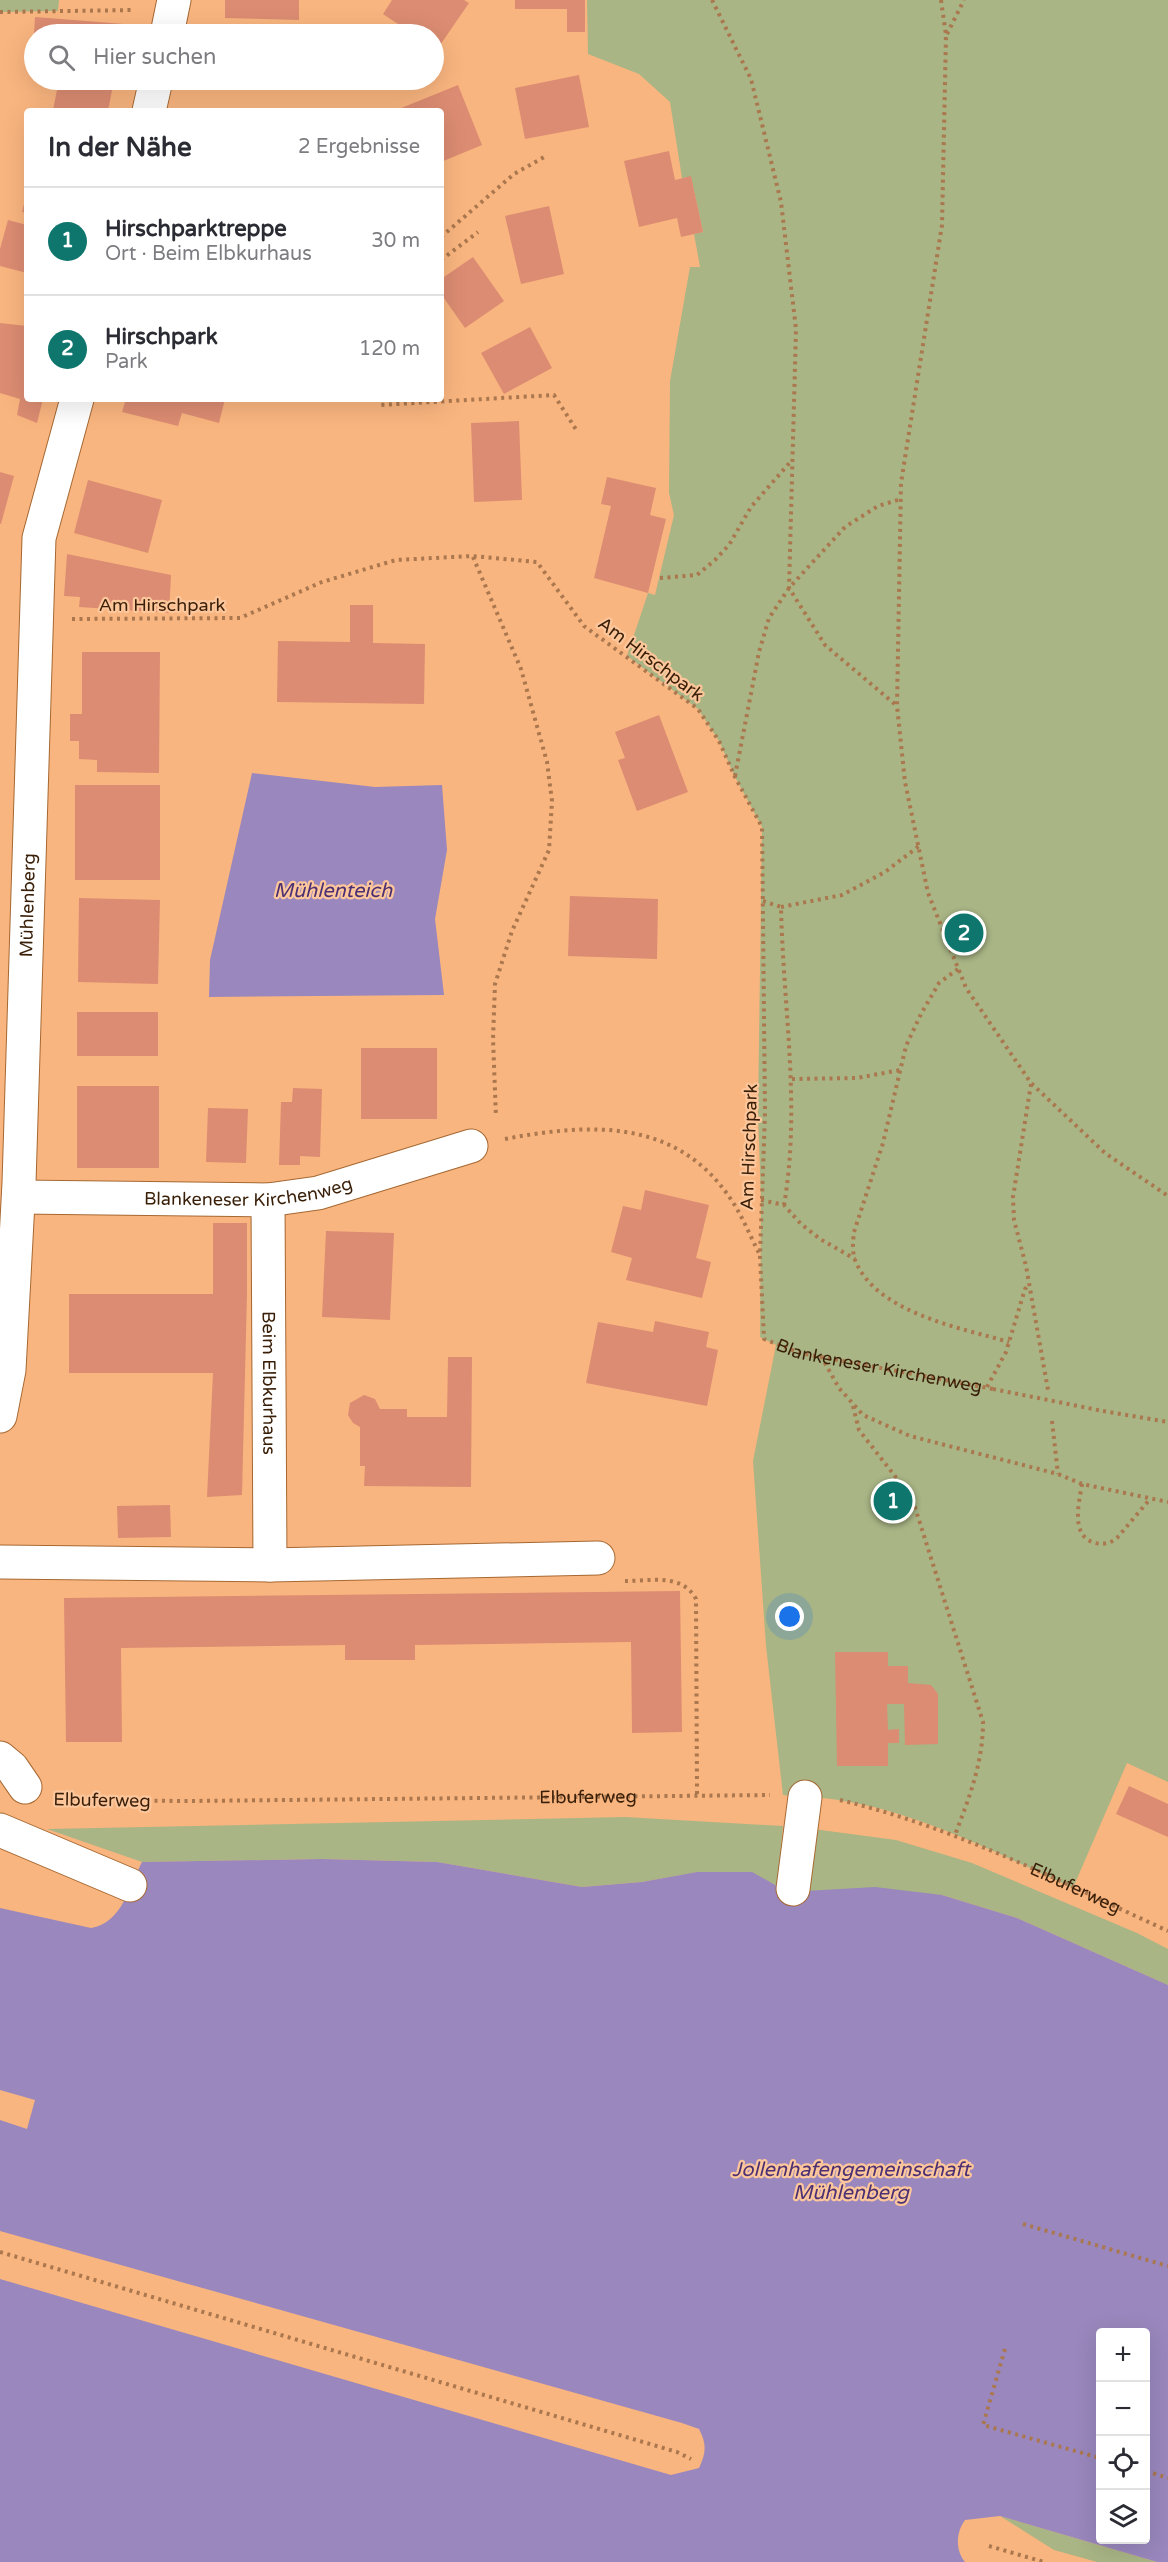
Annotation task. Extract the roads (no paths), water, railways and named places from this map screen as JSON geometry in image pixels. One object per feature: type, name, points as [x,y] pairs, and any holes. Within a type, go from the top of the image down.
[{"type":"street","points":[[150,108],[154,90]]},
{"type":"street","name":"Mühlenberg","points":[[0,1416],[9,1370],[19,1197],[39,538],[76,402]]},
{"type":"street","name":"Blankeneser Kirchenweg","points":[[19,1197],[268,1200],[318,1193],[471,1146]]},
{"type":"street","name":"Beim Elbkurhaus","points":[[268,1200],[270,1565]]},
{"type":"street","points":[[0,1562],[607,1570]]},
{"type":"street","points":[[0,1758],[12,1768],[25,1787]]},
{"type":"street","points":[[793,1889],[805,1797]]},
{"type":"street","points":[[0,1830],[130,1885]]},
{"type":"water","name":"Mühlenteich","points":[[252,773],[375,787],[442,785],[447,850],[435,919],[444,995],[209,997],[210,960]]},
{"type":"water","name":"Jollenhafengemeinschaft Mühlenberg","points":[[322,1859],[437,1862],[582,1887],[642,1882],[697,1872],[752,1872],[777,1886],[805,1891],[875,1887],[942,1895],[1017,1918],[1168,1985],[1168,2562],[1157,2562],[1000,2516],[965,2520],[960,2530],[958,2547],[965,2562],[0,2562],[0,2279],[671,2475],[699,2468],[704,2453],[703,2439],[699,2429],[682,2423],[0,2231],[0,1908],[91,1928],[102,1925],[110,1919],[123,1902],[142,1862]]},
{"type":"place","name":"Hirschpark","points":[[964,933]]},
{"type":"place","name":"Hirschparktreppe","points":[[893,1501]]}]
